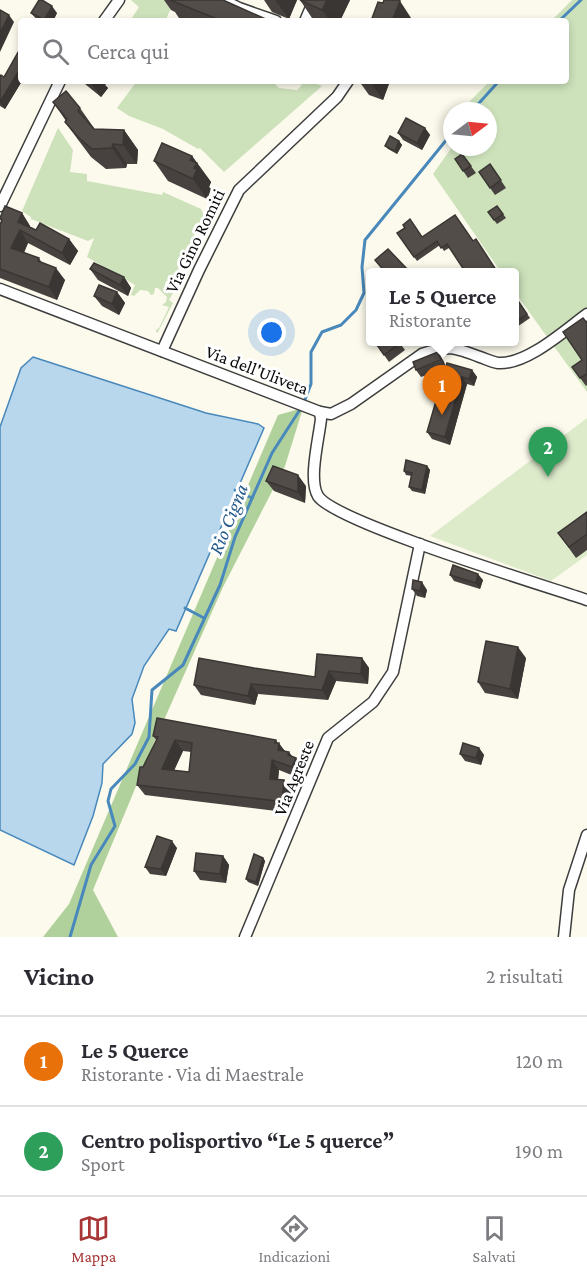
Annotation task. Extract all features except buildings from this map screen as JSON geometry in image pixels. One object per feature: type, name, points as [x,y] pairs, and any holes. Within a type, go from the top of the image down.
[{"type":"street","points":[[106,18],[120,0]]},
{"type":"street","points":[[223,0],[267,18]]},
{"type":"street","points":[[306,18],[314,0]]},
{"type":"street","points":[[0,206],[59,84]]},
{"type":"street","name":"Via Gino Romiti","points":[[162,351],[239,190],[332,102],[346,84]]},
{"type":"street","name":"Via dell'Uliveta","points":[[0,288],[315,410],[321,419],[313,478],[318,497],[323,502],[363,523],[587,600]]},
{"type":"street","points":[[315,410],[331,414],[351,404],[422,354],[434,350],[452,346],[497,363],[515,361],[539,348],[587,314]]},
{"type":"street","name":"Via Agreste","points":[[245,937],[328,738],[373,702],[393,672],[420,544]]},
{"type":"street","points":[[564,937],[568,890],[587,835]]},
{"type":"green space","points":[[131,0],[175,0],[166,18],[132,18],[139,7]]},
{"type":"green space","points":[[572,0],[587,0],[587,392],[519,298],[519,268],[498,268],[433,174],[446,156],[497,156],[497,102],[469,102],[487,84],[569,84],[569,18],[554,18]]},
{"type":"green space","points":[[135,84],[275,84],[279,88],[297,90],[300,84],[322,86],[224,172],[200,148],[198,149],[163,129],[129,116],[117,108]]},
{"type":"green space","points":[[58,128],[73,150],[70,172],[87,174],[87,181],[162,195],[163,192],[201,209],[204,215],[172,282],[166,281],[164,289],[173,293],[169,300],[173,303],[156,333],[169,307],[162,305],[166,302],[167,297],[158,288],[155,288],[154,294],[151,295],[148,291],[140,290],[134,296],[131,295],[135,285],[87,257],[94,238],[88,241],[31,219],[22,211]]},
{"type":"green space","points":[[303,408],[285,466],[223,587],[156,738],[93,890],[118,937],[43,937],[69,904],[278,415]]},
{"type":"green space","points":[[587,418],[587,555],[551,581],[430,536]]},
{"type":"water","points":[[33,357],[206,413],[258,424],[264,428],[176,631],[169,629],[144,666],[132,699],[135,723],[132,734],[103,764],[102,783],[93,816],[74,865],[0,830],[0,427],[21,368]]},
{"type":"waterway","name":"Rio Cigna","points":[[562,18],[581,0]]},
{"type":"waterway","name":"Rio Cigna","points":[[480,102],[496,84]]},
{"type":"waterway","name":"Rio Cigna","points":[[304,402],[311,384],[311,352],[322,332],[341,325],[356,310],[364,293],[362,267],[365,240],[443,144]]},
{"type":"waterway","name":"Rio Cigna","points":[[70,937],[91,865],[115,826],[108,801],[111,789],[135,764],[149,737],[152,690],[183,665],[220,585],[235,537],[272,453],[301,408]]},
{"type":"waterway","points":[[235,490],[252,498]]},
{"type":"waterway","points":[[185,608],[204,618]]},
{"type":"place","name":"Le 5 Querce","points":[[442,415]]},
{"type":"place","name":"Centro polisportivo “Le 5 querce”","points":[[548,477]]}]
